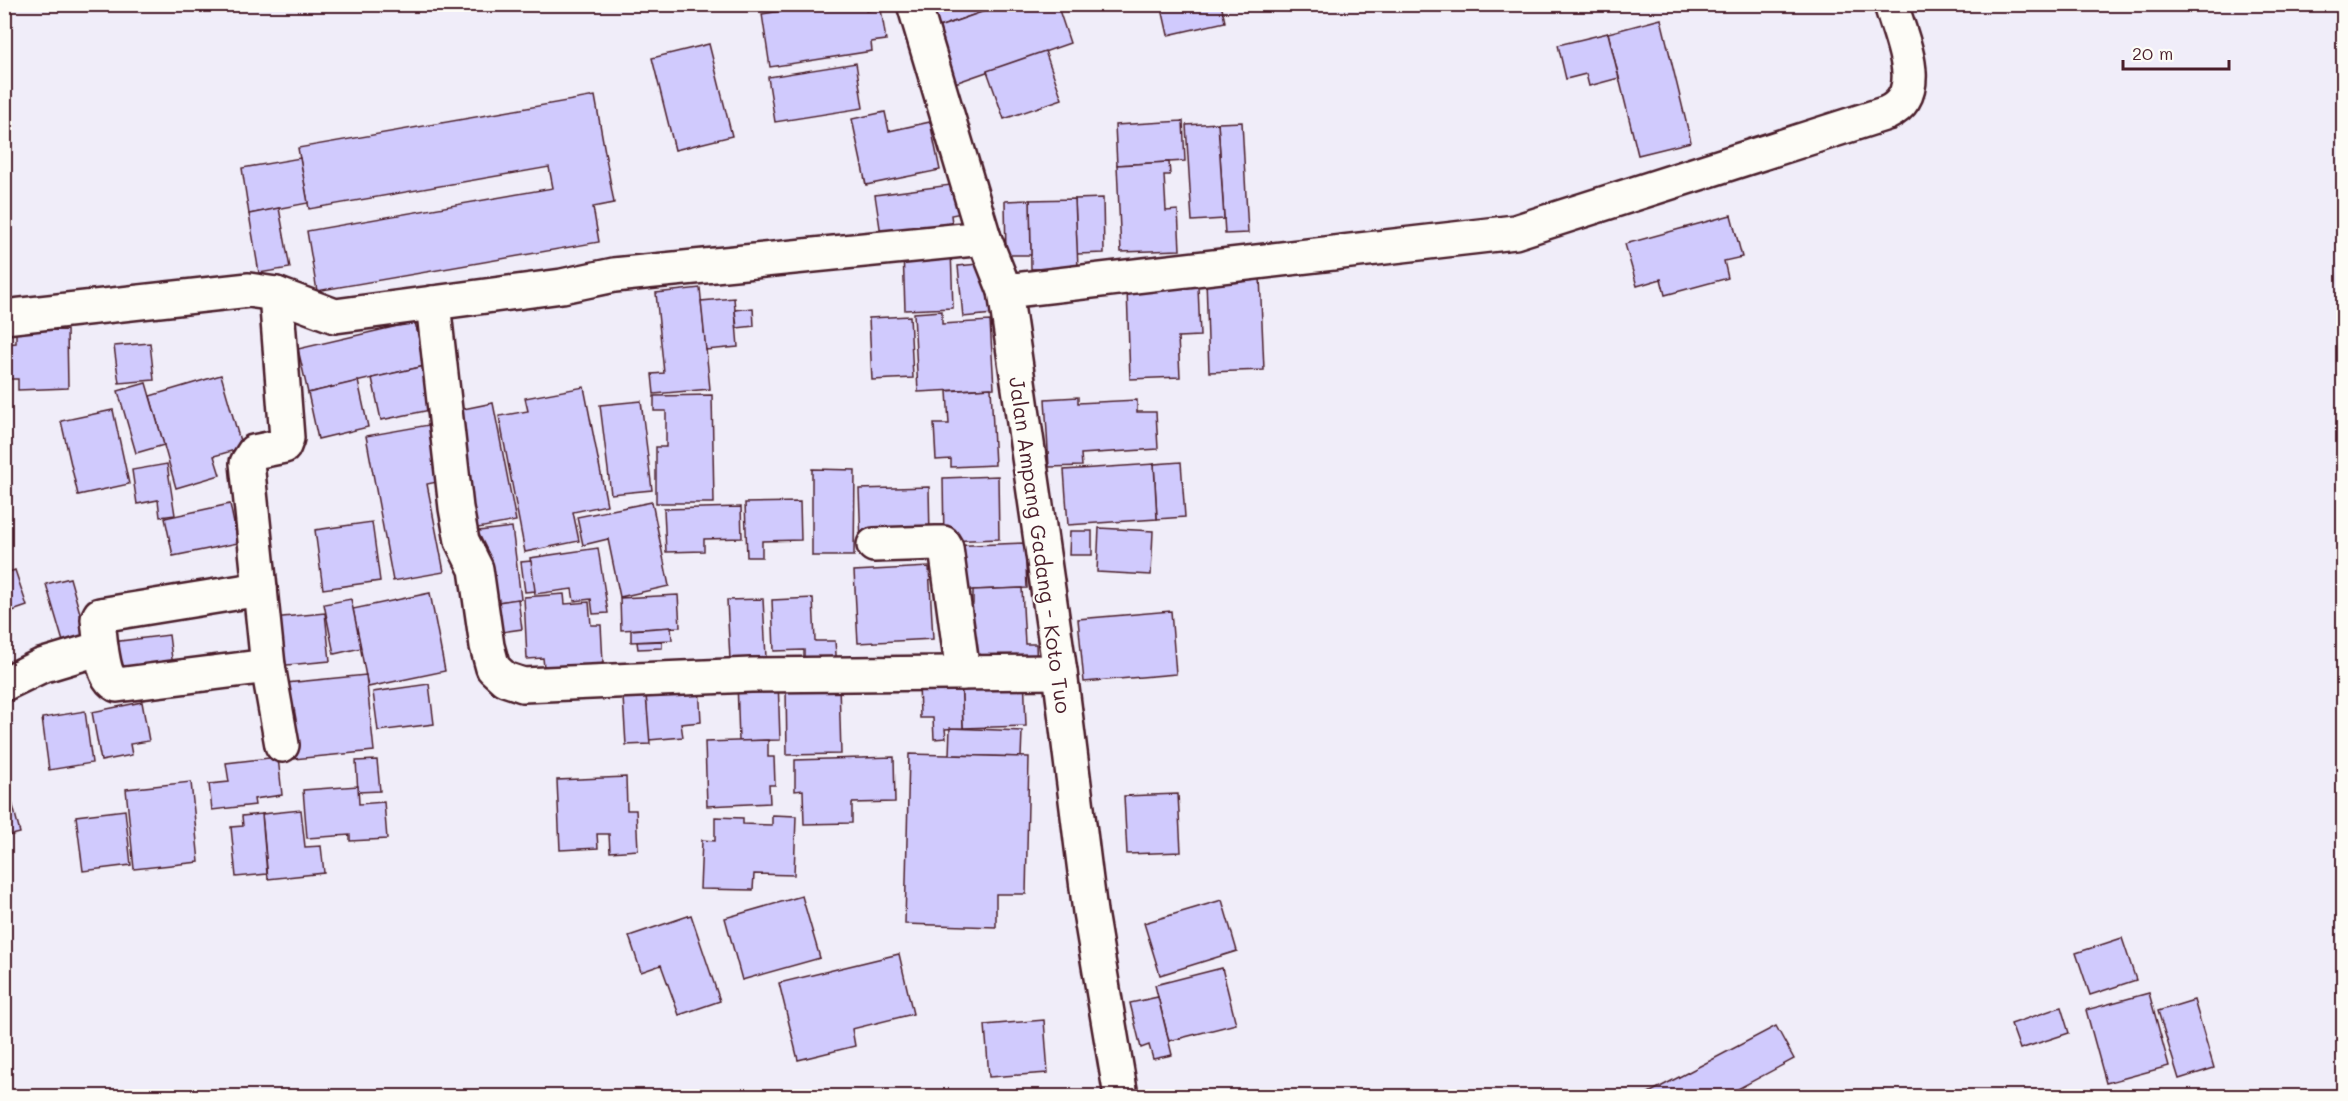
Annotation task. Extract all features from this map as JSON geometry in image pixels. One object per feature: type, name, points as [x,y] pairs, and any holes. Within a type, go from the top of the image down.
[{"type":"street","name":"Jalan Ampang Gadang - Koto Tuo","points":[[914,4],[984,238],[1005,291],[1060,672],[1092,923],[1121,1096]]},
{"type":"street","points":[[1005,291],[1515,232],[1887,113],[1904,102],[1910,88],[1910,75],[1891,4]]},
{"type":"street","points":[[4,317],[249,290],[276,294],[335,316],[562,286],[614,275],[984,238]]},
{"type":"street","points":[[276,294],[287,438],[284,446],[254,452],[247,463],[268,666],[282,745]]},
{"type":"street","points":[[433,303],[456,508],[462,540],[476,569],[487,646],[493,668],[505,679],[523,685],[543,685],[751,675],[1060,672]]},
{"type":"street","points":[[874,545],[943,543],[946,548],[963,673]]},
{"type":"street","points":[[260,590],[100,615],[98,619],[101,648],[106,674],[117,686],[268,666]]},
{"type":"street","points":[[4,684],[41,666],[101,648]]},
{"type":"building","points":[[826,4],[865,4],[866,11],[881,9],[886,40],[871,42],[872,51],[770,67],[762,14]]},
{"type":"building","points":[[928,4],[1005,4],[936,28]]},
{"type":"building","points":[[1005,4],[1057,4],[1070,43],[955,83],[936,28]]},
{"type":"building","points":[[1161,4],[1221,4],[1225,22],[1168,35]]},
{"type":"building","points":[[1661,19],[1691,142],[1638,155],[1608,33]]},
{"type":"building","points":[[1608,33],[1619,78],[1589,86],[1586,74],[1566,79],[1558,45]]},
{"type":"building","points":[[709,44],[732,136],[675,150],[652,58]]},
{"type":"building","points":[[1045,51],[1062,99],[1004,119],[987,71]]},
{"type":"building","points":[[856,63],[863,108],[775,122],[768,77]]},
{"type":"building","points":[[595,96],[614,203],[593,207],[599,242],[317,291],[307,231],[553,188],[549,167],[309,209],[298,148]]},
{"type":"building","points":[[885,112],[889,131],[930,122],[940,170],[866,185],[852,119]]},
{"type":"building","points":[[1183,121],[1185,161],[1117,165],[1115,125]]},
{"type":"building","points":[[1242,122],[1248,233],[1225,234],[1218,123]]},
{"type":"building","points":[[1218,123],[1224,219],[1192,221],[1186,125]]},
{"type":"building","points":[[300,158],[308,203],[249,214],[242,168]]},
{"type":"building","points":[[1169,162],[1170,175],[1164,175],[1166,211],[1178,210],[1180,250],[1121,252],[1117,165]]},
{"type":"building","points":[[958,184],[962,213],[951,215],[953,231],[882,241],[875,195]]},
{"type":"building","points":[[1103,198],[1104,253],[1077,254],[1075,199]]},
{"type":"building","points":[[1075,199],[1078,268],[1031,269],[1030,200]]},
{"type":"building","points":[[1030,200],[1031,255],[1006,255],[1005,201]]},
{"type":"building","points":[[279,208],[290,268],[259,273],[249,214]]},
{"type":"building","points":[[1731,215],[1742,257],[1724,261],[1728,278],[1665,295],[1661,279],[1637,286],[1625,244]]},
{"type":"building","points":[[951,250],[953,308],[905,310],[903,251]]},
{"type":"building","points":[[988,263],[993,314],[963,317],[958,266]]},
{"type":"building","points":[[1260,276],[1264,370],[1209,372],[1206,278]]},
{"type":"building","points":[[1198,286],[1200,336],[1178,337],[1180,377],[1130,379],[1127,289]]},
{"type":"building","points":[[700,288],[710,389],[654,394],[652,374],[664,373],[656,293]]},
{"type":"building","points":[[734,298],[738,347],[706,350],[701,301]]},
{"type":"building","points":[[753,308],[754,326],[737,328],[735,310]]},
{"type":"building","points":[[942,311],[942,324],[990,321],[994,388],[918,392],[914,313]]},
{"type":"building","points":[[910,316],[913,378],[872,380],[869,318]]},
{"type":"building","points":[[415,322],[425,366],[308,393],[298,349]]},
{"type":"building","points":[[67,330],[68,388],[18,390],[18,379],[8,379],[6,344],[16,343],[16,331]]},
{"type":"building","points":[[150,343],[154,380],[119,383],[114,346]]},
{"type":"building","points":[[425,366],[435,409],[381,420],[372,378]]},
{"type":"building","points":[[221,375],[242,448],[214,456],[220,475],[176,488],[150,396]]},
{"type":"building","points":[[358,381],[368,427],[318,439],[308,393]]},
{"type":"building","points":[[146,383],[164,445],[136,453],[118,391]]},
{"type":"building","points":[[584,387],[607,505],[573,512],[579,541],[525,552],[499,416],[528,411],[525,398]]},
{"type":"building","points":[[991,388],[995,465],[951,467],[951,459],[936,460],[934,424],[949,424],[947,391]]},
{"type":"building","points":[[712,395],[714,503],[656,503],[656,447],[666,447],[666,411],[654,411],[654,396]]},
{"type":"building","points":[[1078,397],[1078,403],[1137,400],[1137,412],[1156,412],[1158,449],[1081,454],[1082,466],[1049,467],[1045,399]]},
{"type":"building","points":[[641,401],[652,490],[611,494],[600,405]]},
{"type":"building","points":[[493,403],[516,521],[457,532],[434,415]]},
{"type":"building","points":[[113,410],[129,484],[78,495],[61,421]]},
{"type":"building","points":[[434,424],[441,464],[433,465],[437,482],[427,484],[444,572],[393,581],[366,436]]},
{"type":"building","points":[[1181,462],[1185,517],[1157,519],[1154,464]]},
{"type":"building","points":[[167,464],[175,515],[160,517],[158,500],[137,504],[132,470]]},
{"type":"building","points":[[1154,464],[1157,519],[1068,525],[1064,470]]},
{"type":"building","points":[[812,469],[855,470],[854,556],[812,556]]},
{"type":"building","points":[[998,476],[999,539],[944,541],[943,478]]},
{"type":"building","points":[[929,487],[930,540],[861,543],[859,489]]},
{"type":"building","points":[[652,502],[669,586],[620,597],[608,539],[583,545],[577,517]]},
{"type":"building","points":[[800,502],[801,540],[762,541],[762,557],[747,557],[745,503]]},
{"type":"building","points":[[230,504],[238,543],[173,556],[165,518]]},
{"type":"building","points":[[741,507],[742,538],[704,539],[704,551],[666,552],[664,509]]},
{"type":"building","points":[[372,522],[380,581],[323,589],[315,530]]},
{"type":"building","points":[[512,527],[521,599],[484,604],[462,533]]},
{"type":"building","points":[[1099,528],[1153,531],[1151,575],[1097,572]]},
{"type":"building","points":[[1070,531],[1092,531],[1092,555],[1069,555]]},
{"type":"building","points":[[1025,543],[1027,588],[948,591],[946,546]]},
{"type":"building","points":[[598,548],[608,613],[593,614],[591,599],[574,601],[572,589],[535,594],[530,558]]},
{"type":"building","points":[[531,561],[535,591],[525,592],[521,562]]},
{"type":"building","points":[[929,567],[933,639],[858,643],[854,571]]},
{"type":"building","points":[[15,570],[27,606],[4,614],[4,574]]},
{"type":"building","points":[[70,578],[87,638],[64,645],[46,584]]},
{"type":"building","points":[[1022,588],[1025,644],[1036,644],[1037,671],[976,673],[974,629],[961,630],[961,604],[973,604],[973,590]]},
{"type":"building","points":[[430,593],[445,671],[368,687],[353,609]]},
{"type":"building","points":[[564,594],[565,604],[589,602],[591,625],[601,625],[603,663],[600,664],[600,673],[568,675],[568,665],[544,667],[543,658],[527,659],[524,597]]},
{"type":"building","points":[[678,595],[680,627],[621,630],[620,598]]},
{"type":"building","points":[[813,598],[815,641],[835,641],[837,668],[804,669],[804,650],[774,651],[772,600]]},
{"type":"building","points":[[351,599],[361,648],[334,654],[324,604]]},
{"type":"building","points":[[518,599],[522,629],[488,634],[484,604]]},
{"type":"building","points":[[763,599],[766,658],[730,660],[727,600]]},
{"type":"building","points":[[1171,611],[1176,674],[1084,682],[1078,619]]},
{"type":"building","points":[[325,613],[330,661],[276,666],[272,618]]},
{"type":"building","points":[[671,627],[672,640],[631,642],[631,630]]},
{"type":"building","points":[[169,635],[174,675],[117,685],[112,642]]},
{"type":"building","points":[[662,641],[662,648],[638,649],[637,642]]},
{"type":"building","points":[[1024,674],[1026,726],[963,728],[961,677]]},
{"type":"building","points":[[366,675],[374,751],[294,759],[286,683]]},
{"type":"building","points":[[961,677],[963,728],[945,729],[946,738],[934,739],[933,718],[920,718],[919,679]]},
{"type":"building","points":[[778,678],[780,740],[739,741],[737,680]]},
{"type":"building","points":[[429,684],[434,724],[378,731],[373,692]]},
{"type":"building","points":[[699,684],[701,722],[681,724],[683,737],[649,740],[646,695]]},
{"type":"building","points":[[839,684],[841,754],[787,755],[786,686]]},
{"type":"building","points":[[646,695],[650,744],[626,745],[623,697]]},
{"type":"building","points":[[142,702],[149,741],[130,744],[132,755],[101,761],[92,712]]},
{"type":"building","points":[[85,711],[92,763],[49,770],[42,718]]},
{"type":"building","points":[[950,728],[1022,731],[1021,757],[949,755]]},
{"type":"building","points":[[768,740],[768,757],[774,757],[775,785],[769,785],[770,803],[707,806],[705,742]]},
{"type":"building","points":[[909,754],[1029,757],[1026,894],[996,894],[996,927],[905,924]]},
{"type":"building","points":[[278,757],[282,795],[254,799],[255,805],[212,810],[209,784],[229,782],[226,763]]},
{"type":"building","points":[[894,757],[895,802],[852,803],[852,823],[804,824],[803,790],[795,791],[795,760]]},
{"type":"building","points":[[377,760],[380,791],[358,792],[356,761]]},
{"type":"building","points":[[4,771],[20,833],[4,837]]},
{"type":"building","points":[[626,777],[627,810],[636,810],[638,850],[610,852],[609,834],[597,834],[598,848],[560,850],[557,780]]},
{"type":"building","points":[[191,782],[199,862],[134,869],[126,789]]},
{"type":"building","points":[[358,786],[359,804],[384,802],[387,839],[350,841],[350,835],[307,838],[303,790]]},
{"type":"building","points":[[1178,794],[1181,852],[1127,854],[1124,796]]},
{"type":"building","points":[[125,810],[131,865],[83,871],[76,816]]},
{"type":"building","points":[[301,810],[305,847],[321,846],[324,873],[268,879],[262,814]]},
{"type":"building","points":[[262,814],[267,874],[236,877],[231,827],[243,826],[242,816]]},
{"type":"building","points":[[772,815],[796,816],[794,875],[754,874],[753,890],[700,889],[702,840],[715,841],[715,817],[743,818],[743,824],[772,825]]},
{"type":"building","points":[[802,896],[820,958],[742,980],[725,918]]},
{"type":"building","points":[[1222,900],[1237,951],[1160,975],[1144,923]]},
{"type":"building","points":[[691,915],[720,1001],[679,1015],[661,965],[641,972],[629,936]]},
{"type":"building","points":[[2122,938],[2136,980],[2090,995],[2076,953]]},
{"type":"building","points":[[899,954],[913,1014],[852,1029],[855,1046],[798,1060],[779,983]]},
{"type":"building","points":[[1222,968],[1236,1024],[1169,1041],[1155,985]]},
{"type":"building","points":[[2149,993],[2169,1066],[2106,1083],[2086,1010]]},
{"type":"building","points":[[1158,997],[1172,1055],[1153,1059],[1149,1045],[1141,1048],[1130,1003]]},
{"type":"building","points":[[2194,1000],[2214,1068],[2179,1079],[2158,1011]]},
{"type":"building","points":[[2061,1007],[2069,1033],[2020,1049],[2011,1024]]},
{"type":"building","points":[[1044,1020],[1048,1073],[989,1077],[985,1025]]},
{"type":"building","points":[[1776,1026],[1794,1059],[1732,1092],[1734,1096],[1643,1096]]},
{"type":"building","points":[[1175,1091],[1176,1096],[1152,1096],[1152,1094]]}]
